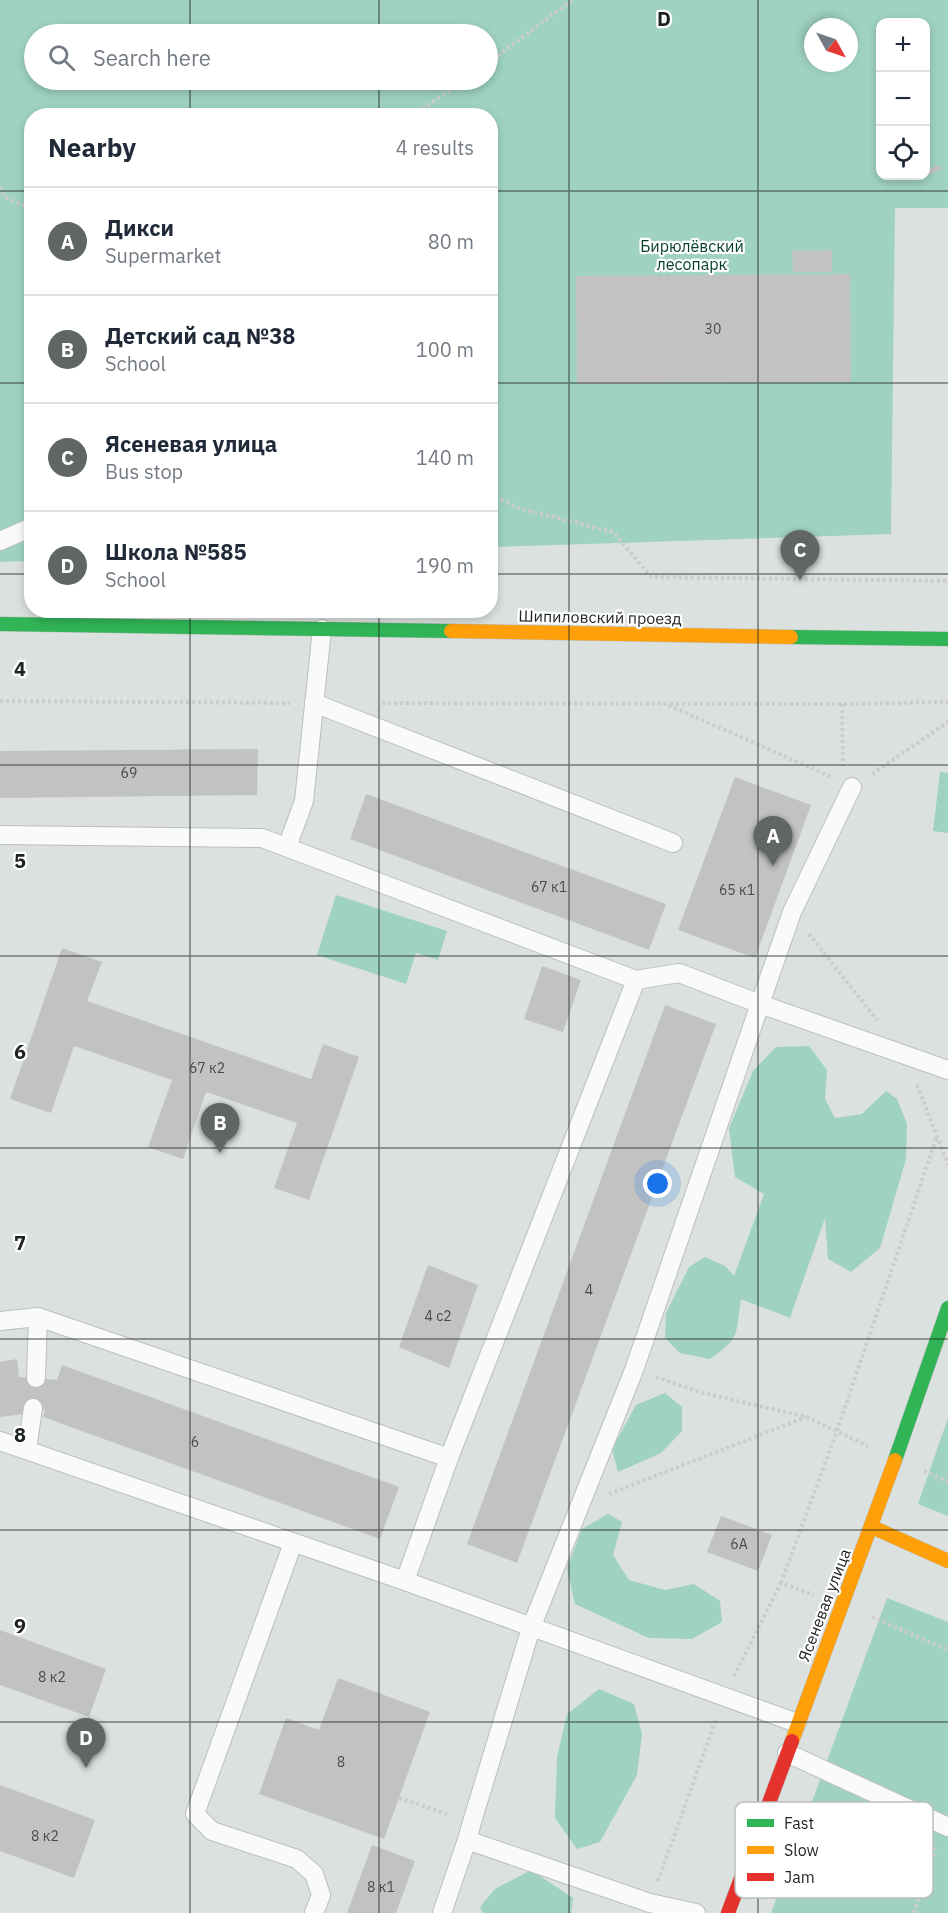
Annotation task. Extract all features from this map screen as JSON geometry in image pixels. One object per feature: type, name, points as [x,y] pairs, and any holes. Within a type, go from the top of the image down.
[{"type":"street","name":"Шипиловский проезд","points":[[0,624],[948,639]]},
{"type":"street","name":"Ясеневая улица","points":[[769,1802],[872,1527],[948,1308]]},
{"type":"street","points":[[872,1527],[948,1561]]},
{"type":"street","name":"Ясеневая улица","points":[[728,1913],[735,1894]]},
{"type":"lane","points":[[0,541],[24,530]]},
{"type":"lane","points":[[287,847],[304,801],[322,629]]},
{"type":"lane","points":[[314,703],[673,843]]},
{"type":"lane","points":[[441,1913],[467,1840],[531,1628],[634,1370],[792,912],[848,784]]},
{"type":"lane","points":[[0,835],[262,838],[636,980],[679,973],[948,1070]]},
{"type":"lane","points":[[405,1581],[449,1458],[636,980]]},
{"type":"lane","points":[[0,1321],[38,1317],[449,1458]]},
{"type":"lane","points":[[36,1378],[38,1317]]},
{"type":"lane","points":[[27,1450],[33,1408]]},
{"type":"lane","points":[[0,1441],[405,1581],[797,1723]]},
{"type":"lane","points":[[292,1543],[195,1814],[212,1831],[297,1859],[314,1874],[321,1895],[314,1913]]},
{"type":"lane","points":[[787,1753],[893,1802]]},
{"type":"lane","points":[[467,1840],[650,1903],[696,1913]]},
{"type":"path","points":[[498,56],[572,0]]},
{"type":"path","points":[[424,108],[450,90]]},
{"type":"path","points":[[0,187],[5,197]]},
{"type":"path","points":[[0,195],[24,205]]},
{"type":"path","points":[[498,499],[519,508],[613,532],[651,577],[948,581]]},
{"type":"path","points":[[0,701],[314,703]]},
{"type":"path","points":[[661,702],[848,784]]},
{"type":"path","points":[[374,703],[842,704],[948,702]]},
{"type":"path","points":[[842,704],[848,784]]},
{"type":"path","points":[[848,784],[948,722]]},
{"type":"path","points":[[781,1583],[837,1431],[937,1136]]},
{"type":"path","points":[[634,1370],[699,1392],[807,1417],[895,1458]]},
{"type":"path","points":[[580,1505],[807,1417]]},
{"type":"path","points":[[650,1903],[724,1696]]},
{"type":"path","points":[[399,1798],[472,1822]]},
{"type":"path","points":[[933,1860],[945,1826]]},
{"type":"path","points":[[914,1913],[919,1898]]},
{"type":"green space","name":"Бирюлёвский лесопарк","points":[[0,0],[948,0],[948,208],[895,208],[891,534],[498,547],[498,108],[24,108],[24,561],[0,562]]},
{"type":"green space","points":[[940,772],[948,773],[948,833],[933,831]]},
{"type":"green space","points":[[336,895],[447,931],[438,960],[416,953],[406,984],[317,955]]},
{"type":"green space","points":[[809,1046],[827,1070],[825,1099],[835,1118],[862,1114],[886,1091],[897,1099],[907,1124],[906,1159],[880,1248],[851,1272],[828,1259],[825,1218],[790,1318],[741,1299],[737,1328],[728,1345],[710,1359],[680,1353],[665,1338],[666,1313],[689,1267],[705,1257],[725,1266],[734,1276],[764,1194],[735,1177],[729,1128],[753,1071],[776,1047]]},
{"type":"green space","points":[[665,1393],[682,1407],[682,1431],[661,1453],[618,1472],[612,1449],[636,1405]]},
{"type":"green space","points":[[948,1418],[948,1516],[918,1504]]},
{"type":"green space","points":[[608,1514],[622,1522],[613,1555],[629,1580],[665,1590],[694,1584],[720,1601],[722,1622],[692,1639],[649,1638],[575,1604],[567,1568],[582,1529]]},
{"type":"green space","points":[[887,1598],[948,1622],[948,1913],[771,1913],[777,1898],[933,1898],[933,1802],[812,1802]]},
{"type":"green space","points":[[599,1689],[634,1704],[642,1734],[637,1775],[600,1842],[577,1849],[555,1818],[557,1757],[567,1714]]},
{"type":"green space","points":[[531,1870],[573,1898],[571,1913],[483,1913],[480,1907],[495,1889]]},
{"type":"building","points":[[940,165],[941,170],[930,174],[930,169]]},
{"type":"building","points":[[832,250],[832,272],[793,272],[792,251]]},
{"type":"building","points":[[850,274],[851,382],[577,384],[576,276]]},
{"type":"building","points":[[258,749],[257,795],[0,798],[0,751]]},
{"type":"building","points":[[735,777],[811,805],[755,958],[678,930]]},
{"type":"building","points":[[366,794],[666,904],[649,950],[350,839]]},
{"type":"building","points":[[62,948],[102,962],[87,1001],[311,1079],[323,1044],[359,1057],[309,1200],[274,1188],[297,1123],[206,1092],[183,1159],[148,1147],[172,1080],[74,1046],[51,1113],[10,1099]]},
{"type":"building","points":[[542,966],[581,980],[563,1032],[524,1019]]},
{"type":"building","points":[[665,1005],[716,1024],[517,1563],[467,1544]]},
{"type":"building","points":[[428,1265],[478,1285],[449,1368],[399,1347]]},
{"type":"building","points":[[17,1359],[19,1377],[57,1380],[62,1365],[399,1487],[380,1539],[43,1417],[45,1410],[23,1406],[24,1414],[0,1417],[0,1362]]},
{"type":"building","points":[[721,1516],[772,1535],[758,1571],[707,1552]]},
{"type":"building","points":[[0,1630],[106,1669],[89,1717],[0,1685]]},
{"type":"building","points":[[338,1678],[430,1712],[384,1839],[259,1794],[286,1718],[319,1730]]},
{"type":"building","points":[[0,1785],[95,1820],[74,1878],[0,1851]]},
{"type":"building","points":[[372,1845],[415,1861],[396,1913],[347,1913]]},
{"type":"traffic: fast","points":[[0,624],[451,631]]},
{"type":"traffic: fast","points":[[791,637],[948,639]]},
{"type":"traffic: fast","points":[[895,1460],[948,1308]]},
{"type":"traffic: slow","points":[[451,631],[791,637]]},
{"type":"traffic: slow","points":[[792,1741],[895,1460]]},
{"type":"traffic: slow","points":[[872,1527],[948,1561]]},
{"type":"traffic: jam","points":[[769,1802],[792,1741]]},
{"type":"traffic: jam","points":[[728,1913],[735,1894]]},
{"type":"place","name":"Ясеневая улица","points":[[800,580]]},
{"type":"place","name":"Дикси","points":[[773,866]]},
{"type":"place","name":"Детский сад №38","points":[[220,1153]]},
{"type":"place","name":"Школа №585","points":[[86,1768]]}]
